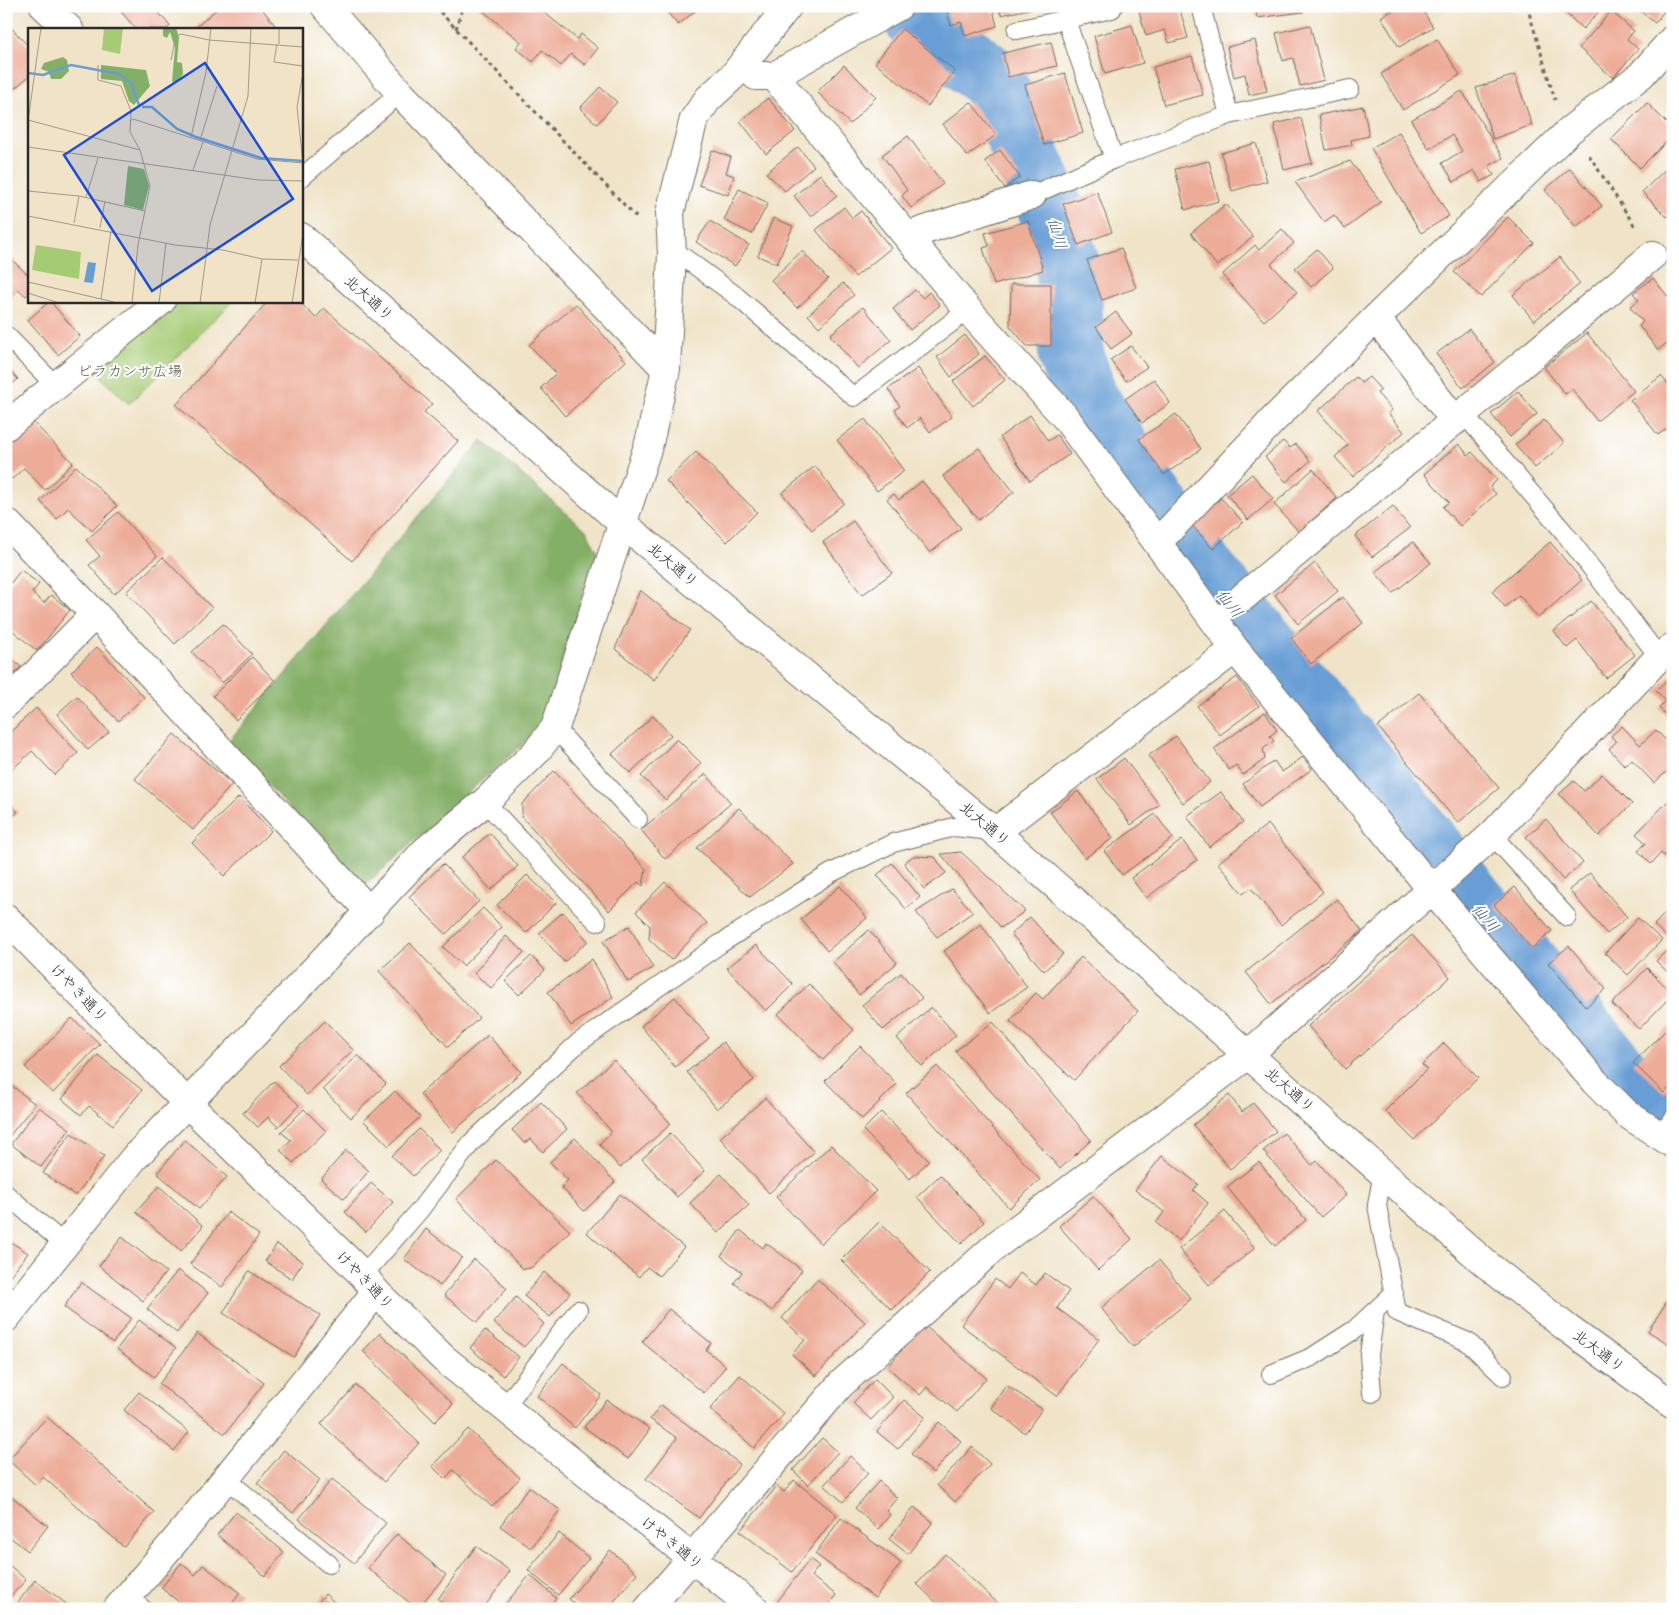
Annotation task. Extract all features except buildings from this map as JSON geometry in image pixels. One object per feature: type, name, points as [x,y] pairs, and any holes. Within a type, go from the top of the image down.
[{"type":"street","points":[[44,6],[68,28]]},
{"type":"street","points":[[325,6],[400,93],[666,369]]},
{"type":"street","points":[[6,1318],[134,1158],[186,1102],[260,1028],[426,850],[485,802],[535,752],[555,728],[623,524],[648,443],[666,369],[672,251],[670,213],[694,119],[708,100],[734,75],[788,6]]},
{"type":"street","points":[[734,75],[774,76],[899,6]]},
{"type":"street","points":[[1158,542],[1182,514],[1275,418],[1376,318],[1570,130],[1641,75],[1673,39]]},
{"type":"street","points":[[774,76],[968,310],[1065,417],[1217,618],[1235,649],[1436,886],[1595,1082],[1628,1114],[1669,1133]]},
{"type":"street","points":[[907,236],[1042,189]]},
{"type":"street","name":"北大通り","points":[[302,238],[623,524],[995,832],[1486,1264],[1567,1328],[1673,1405]]},
{"type":"street","points":[[1243,597],[1653,256]]},
{"type":"street","points":[[6,426],[160,302]]},
{"type":"street","points":[[1376,318],[1459,418]]},
{"type":"street","points":[[6,522],[96,614],[370,912]]},
{"type":"street","points":[[6,704],[96,614]]},
{"type":"street","points":[[995,832],[1235,649]]},
{"type":"street","points":[[648,1609],[841,1384],[999,1243],[1249,1054],[1436,886],[1458,863],[1492,835],[1669,650]]},
{"type":"street","name":"けやき通り","points":[[6,918],[186,1102],[443,1358],[755,1609]]},
{"type":"street","points":[[129,1604],[226,1479],[369,1284]]},
{"type":"lane","points":[[1201,6],[1229,115]]},
{"type":"lane","points":[[1017,30],[1112,9]]},
{"type":"lane","points":[[1066,20],[1114,159]]},
{"type":"lane","points":[[1042,189],[1229,115],[1350,89]]},
{"type":"lane","points":[[302,177],[400,93]]},
{"type":"lane","points":[[672,251],[735,295],[854,397],[968,310]]},
{"type":"lane","points":[[6,335],[56,386]]},
{"type":"lane","points":[[1459,418],[1669,650]]},
{"type":"lane","points":[[1217,618],[1243,597]]},
{"type":"lane","points":[[555,728],[638,819]]},
{"type":"lane","points":[[485,802],[597,922]]},
{"type":"lane","points":[[369,1284],[419,1211],[471,1143],[578,1043],[720,944],[832,873],[893,843],[954,827],[995,832]]},
{"type":"lane","points":[[1492,835],[1567,917]]},
{"type":"lane","points":[[1383,1172],[1377,1205],[1397,1312],[1468,1342],[1502,1376]]},
{"type":"lane","points":[[6,1194],[64,1244]]},
{"type":"lane","points":[[1271,1374],[1312,1357],[1354,1330],[1394,1293]]},
{"type":"lane","points":[[504,1408],[578,1310]]},
{"type":"lane","points":[[1372,1394],[1369,1356],[1375,1311]]},
{"type":"lane","points":[[226,1479],[329,1564]]},
{"type":"path","points":[[456,28],[463,6]]},
{"type":"path","points":[[440,12],[672,251]]},
{"type":"green space","name":"ピラカンサ広場","points":[[180,302],[232,302],[129,404],[94,370]]},
{"type":"green space","points":[[482,440],[586,530],[598,552],[583,593],[544,725],[363,887],[228,742]]},
{"type":"waterway","name":"仙川","points":[[917,20],[993,80],[1050,207],[1069,272],[1071,355],[1085,398],[1135,477],[1200,567],[1353,752],[1472,901],[1635,1093],[1673,1121]]}]
